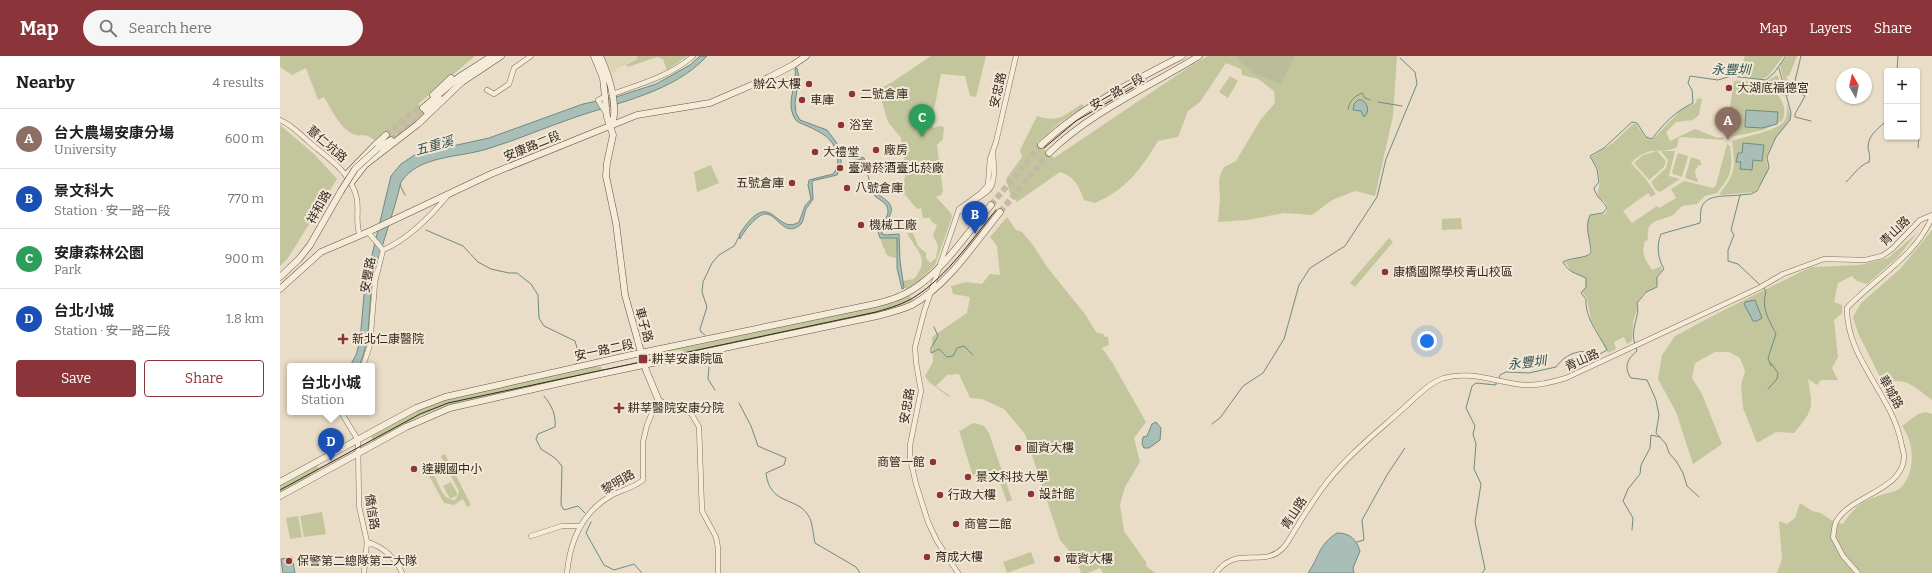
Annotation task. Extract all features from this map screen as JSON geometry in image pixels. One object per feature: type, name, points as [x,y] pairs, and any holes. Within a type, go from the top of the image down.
[{"type":"street","points":[[423,108],[460,72],[486,56]]},
{"type":"street","points":[[423,108],[459,77],[492,56]]},
{"type":"street","points":[[423,108],[460,80],[501,56]]},
{"type":"street","points":[[351,183],[365,165],[424,119],[462,82],[501,56]]},
{"type":"street","points":[[487,90],[494,94],[509,84],[514,68],[531,56]]},
{"type":"street","name":"車子路","points":[[594,56],[603,78],[606,96],[606,112],[611,126],[613,139],[607,163],[606,176],[616,223],[625,295],[644,365],[658,399]]},
{"type":"street","name":"車子路","points":[[600,56],[612,94],[615,118],[611,126]]},
{"type":"street","points":[[612,94],[667,73],[682,65],[693,56]]},
{"type":"street","name":"安康路二段","points":[[280,289],[316,256],[491,174],[648,112],[710,103],[768,78],[793,65],[806,56]]},
{"type":"street","name":"安忠路","points":[[958,573],[928,522],[916,484],[910,451],[911,438],[921,392],[915,347],[931,292],[957,215],[962,205],[981,193],[988,185],[989,164],[1016,56]]},
{"type":"street","name":"安一路一段","points":[[1041,145],[1062,126],[1086,110],[1182,56]]},
{"type":"street","name":"安一路一段","points":[[1049,153],[1070,134],[1092,119],[1200,56]]},
{"type":"street","name":"薏仁坑路","points":[[280,120],[291,126],[331,159],[346,175],[351,183],[357,201],[357,230],[360,236]]},
{"type":"street","name":"祥和路","points":[[280,277],[302,255],[313,240],[355,169],[389,138],[365,154],[346,175]]},
{"type":"street","name":"安豐路","points":[[364,363],[370,345],[375,282],[383,250],[400,241],[450,194]]},
{"type":"street","points":[[939,267],[991,205]]},
{"type":"street","points":[[931,292],[966,254],[1000,212]]},
{"type":"street","name":"青山路","points":[[1216,573],[1228,562],[1237,558],[1250,556],[1266,558],[1284,548],[1322,489],[1342,464],[1424,389],[1443,378],[1472,375],[1511,383],[1543,384],[1566,378],[1586,371],[1759,288],[1783,274],[1811,263],[1824,259],[1865,260],[1882,256],[1892,249],[1920,220],[1932,216]]},
{"type":"street","name":"華城路","points":[[1858,573],[1843,556],[1833,537],[1836,522],[1857,503],[1892,482],[1902,468],[1904,457],[1900,434],[1893,416],[1865,366],[1853,339],[1848,325],[1847,308],[1893,267],[1926,232],[1932,216]]},
{"type":"street","points":[[368,232],[383,250]]},
{"type":"street","name":"安一路二段","points":[[280,482],[416,408],[446,397],[641,353],[889,300],[911,291],[939,267]]},
{"type":"street","name":"安一路二段","points":[[280,496],[421,419],[450,408],[644,365],[882,315],[904,308],[931,292]]},
{"type":"street","points":[[658,399],[670,407],[691,413],[699,427],[702,511],[716,537],[718,548],[718,573]]},
{"type":"street","name":"黎明路","points":[[568,573],[570,548],[580,526],[600,504],[643,480],[643,442],[646,425],[658,399]]},
{"type":"street","points":[[343,415],[358,440]]},
{"type":"street","name":"僑信路","points":[[358,440],[359,506],[367,542],[364,573]]},
{"type":"street","points":[[531,536],[562,526],[580,526]]},
{"type":"street","points":[[367,542],[373,543],[390,555],[402,573]]},
{"type":"shaded area","points":[[603,56],[638,56],[637,59],[616,69],[617,72],[612,73]]},
{"type":"green space","points":[[280,56],[475,56],[418,104],[428,112],[393,142],[385,135],[376,141],[366,135],[356,135],[348,131],[336,118],[324,97],[318,100],[306,68],[292,75],[280,67]]},
{"type":"green space","points":[[637,56],[687,56],[667,70],[663,59],[657,57],[628,67],[626,65],[637,59]]},
{"type":"green space","points":[[931,56],[986,56],[976,97],[970,96],[965,76],[941,74],[931,125],[934,128],[939,126],[944,127],[943,139],[937,145],[943,191],[941,195],[936,197],[951,213],[952,217],[935,265],[919,281],[907,289],[903,287],[902,281],[914,279],[919,272],[922,260],[921,255],[907,233],[913,233],[918,246],[926,253],[926,258],[930,263],[936,258],[938,246],[933,235],[937,225],[932,222],[930,218],[923,218],[921,208],[917,209],[902,191],[906,172],[901,138],[888,122],[878,89],[891,83]]},
{"type":"green space","points":[[1208,56],[1397,56],[1393,116],[1375,196],[1355,191],[1332,200],[1312,215],[1284,213],[1248,220],[1218,222],[1220,199],[1219,181],[1221,173],[1224,167],[1236,161],[1261,119],[1275,103],[1274,91],[1258,79],[1242,75],[1241,69],[1226,63],[1200,102],[1188,111],[1178,137],[1158,141],[1132,178],[1106,198],[1095,203],[1084,200],[1073,179],[1060,172],[1017,202],[1010,194],[1006,179],[1022,157],[1020,150],[1037,116],[1051,119],[1057,118],[1082,104],[1084,107],[1059,123],[1037,143],[1054,158],[1192,65]]},
{"type":"green space","points":[[1241,56],[1295,56],[1281,84],[1256,75],[1236,58]]},
{"type":"green space","points":[[1745,56],[1784,56],[1770,74],[1762,79],[1757,79],[1739,74]]},
{"type":"green space","points":[[1788,56],[1797,56],[1789,76],[1786,76],[1789,83],[1789,95],[1787,97],[1780,64]]},
{"type":"green space","points":[[1777,75],[1785,97],[1767,84],[1760,82],[1769,80]]},
{"type":"green space","points":[[1230,76],[1238,81],[1228,98],[1219,92]]},
{"type":"green space","points":[[1734,81],[1747,81],[1765,85],[1776,93],[1780,97],[1784,107],[1784,116],[1782,121],[1763,130],[1731,137],[1728,121]]},
{"type":"green space","points":[[1697,98],[1702,99],[1699,115],[1693,120],[1676,122],[1666,132],[1670,141],[1695,129],[1718,138],[1723,137],[1724,140],[1681,137],[1679,138],[1677,147],[1644,153],[1638,157],[1631,163],[1645,178],[1656,194],[1651,197],[1648,193],[1623,211],[1632,223],[1657,206],[1659,208],[1676,198],[1671,189],[1684,181],[1713,188],[1716,185],[1727,144],[1730,146],[1730,171],[1726,182],[1717,193],[1705,196],[1697,204],[1682,206],[1672,215],[1650,225],[1648,229],[1648,240],[1645,241],[1643,250],[1644,257],[1652,270],[1661,266],[1662,271],[1657,276],[1657,286],[1644,293],[1637,303],[1637,309],[1633,322],[1632,341],[1627,344],[1624,337],[1614,342],[1616,349],[1608,353],[1591,320],[1587,298],[1582,292],[1586,287],[1586,278],[1572,272],[1565,262],[1592,253],[1588,229],[1589,220],[1591,215],[1605,214],[1608,208],[1606,203],[1597,196],[1600,181],[1598,169],[1591,157],[1613,143],[1633,124],[1636,124],[1645,137],[1652,140],[1682,109],[1696,103]]},
{"type":"green space","points":[[1787,104],[1790,120],[1773,142],[1766,158],[1768,169],[1767,173],[1755,192],[1721,195],[1720,193],[1726,186],[1734,168],[1732,141],[1769,130],[1781,124],[1786,118]]},
{"type":"green space","points":[[280,125],[314,154],[337,179],[288,258],[280,266]]},
{"type":"green space","points":[[1657,151],[1666,161],[1664,167],[1649,180],[1634,163],[1643,155]]},
{"type":"green space","points":[[1661,151],[1675,151],[1669,176],[1680,179],[1660,192],[1656,190],[1651,182],[1666,168],[1668,160]]},
{"type":"green space","points":[[1678,153],[1688,156],[1682,177],[1673,174],[1672,172]]},
{"type":"green space","points":[[1691,157],[1700,160],[1702,165],[1699,165],[1695,170],[1696,178],[1698,178],[1697,182],[1685,178]]},
{"type":"green space","points":[[711,165],[719,183],[697,192],[694,172]]},
{"type":"green space","points":[[1007,217],[1016,230],[1022,232],[1033,245],[1047,267],[1085,314],[1096,332],[1108,337],[1109,345],[1102,348],[1112,362],[1146,422],[1134,438],[1140,462],[1125,487],[1120,505],[1124,531],[1146,562],[1146,566],[1155,573],[1103,573],[1100,568],[1088,573],[1081,573],[1076,559],[1060,540],[1025,434],[1004,409],[982,399],[970,398],[959,374],[947,375],[936,386],[950,396],[949,397],[929,382],[925,376],[933,362],[932,337],[967,313],[970,297],[953,294],[951,286],[966,282],[982,284],[990,274],[1000,275],[997,246],[990,237]]},
{"type":"green space","points":[[1461,218],[1462,229],[1442,230],[1442,219]]},
{"type":"green space","points":[[1932,230],[1932,400],[1915,387],[1904,382],[1891,382],[1884,385],[1858,333],[1853,317],[1861,303],[1900,269]]},
{"type":"green space","points":[[1918,232],[1898,257],[1867,284],[1857,281],[1852,276],[1838,283],[1834,302],[1842,305],[1842,313],[1834,320],[1838,357],[1832,368],[1838,380],[1821,380],[1817,385],[1808,379],[1811,397],[1809,413],[1794,433],[1776,432],[1757,443],[1743,408],[1741,385],[1745,371],[1740,358],[1729,352],[1715,352],[1695,363],[1692,378],[1702,394],[1722,444],[1693,464],[1676,412],[1658,379],[1662,355],[1675,336],[1811,267],[1860,265],[1888,258]]},
{"type":"green space","points":[[880,238],[898,238],[896,258],[888,256]]},
{"type":"green space","points":[[1389,238],[1393,242],[1355,287],[1350,283]]},
{"type":"green space","points":[[909,295],[913,300],[877,313],[696,352],[696,350],[681,353],[680,350],[654,354],[875,307]]},
{"type":"green space","points":[[630,364],[449,405],[420,416],[374,442],[371,436],[417,410],[446,399],[597,365],[597,367],[601,366],[602,370]]},
{"type":"green space","points":[[1926,412],[1932,414],[1932,573],[1777,573],[1782,559],[1779,521],[1787,524],[1795,518],[1800,503],[1812,511],[1821,513],[1831,520],[1843,524],[1859,505],[1874,497],[1899,489],[1905,483],[1911,467],[1912,459],[1909,441],[1902,426],[1918,414]]},
{"type":"green space","points":[[975,423],[984,426],[989,433],[1012,500],[1007,502],[997,475],[984,481],[977,479],[972,473],[959,431]]},
{"type":"green space","points":[[445,454],[471,505],[467,507],[463,499],[454,505],[444,503],[429,476],[432,467],[438,463],[444,462],[441,456]],"holes":[[[440,467],[447,469],[459,491],[455,500],[451,500],[444,495],[434,475]]]},
{"type":"green space","points":[[317,465],[319,470],[310,475],[311,477],[280,493],[280,484]]},
{"type":"green space","points":[[451,482],[458,495],[450,499],[443,486]]},
{"type":"green space","points":[[322,512],[326,534],[304,537],[300,516]]},
{"type":"green space","points":[[298,516],[302,537],[290,539],[286,518]]},
{"type":"green space","points":[[1031,552],[1035,563],[1007,573],[1003,562]]},
{"type":"water","name":"五重溪","points":[[700,56],[707,56],[679,79],[628,101],[576,117],[487,149],[428,162],[409,173],[401,182],[376,269],[371,293],[368,334],[363,355],[360,363],[352,363],[356,355],[360,341],[365,284],[391,176],[401,164],[416,154],[489,138],[583,104],[616,97],[656,84],[690,65]]},
{"type":"water","points":[[797,68],[799,77],[795,103],[796,113],[800,120],[827,130],[836,142],[841,153],[864,158],[868,172],[866,173],[863,160],[841,156],[841,166],[837,175],[812,181],[813,199],[806,209],[801,224],[790,229],[782,225],[770,215],[763,214],[751,224],[740,239],[739,235],[750,220],[759,213],[766,212],[784,223],[791,225],[799,222],[805,206],[811,199],[808,185],[809,180],[833,174],[838,167],[836,151],[830,140],[819,132],[798,122],[794,117],[791,99],[795,81],[795,69]]},
{"type":"water","points":[[1358,100],[1362,100],[1367,106],[1368,110],[1364,117],[1361,111],[1353,110],[1354,104]]},
{"type":"water","points":[[1746,110],[1778,112],[1777,124],[1762,128],[1745,127]]},
{"type":"water","points":[[1743,143],[1764,145],[1762,161],[1753,160],[1752,170],[1740,169],[1741,162],[1736,162],[1738,153],[1742,153]]},
{"type":"water","points":[[873,189],[890,204],[891,207],[891,214],[883,227],[882,234],[899,234],[900,261],[904,288],[902,289],[897,268],[897,238],[880,238],[878,229],[888,214],[888,210],[885,204],[874,196],[871,190]]},
{"type":"water","points":[[1755,300],[1762,318],[1757,321],[1753,321],[1744,304],[1745,302]]},
{"type":"water","points":[[1156,422],[1161,428],[1160,440],[1149,448],[1144,448],[1142,444],[1143,437],[1147,436],[1152,424]]},
{"type":"water","points":[[1337,533],[1346,534],[1352,538],[1360,551],[1353,568],[1354,573],[1308,573],[1323,546]]},
{"type":"water","points":[[292,557],[295,573],[283,573],[281,559]]},
{"type":"waterway","name":"永豐圳","points":[[1499,378],[1500,375],[1506,372],[1529,373],[1556,367],[1565,358],[1576,353],[1588,351],[1600,354],[1607,350],[1590,319],[1586,306],[1586,299],[1581,293],[1586,287],[1586,278],[1570,271],[1563,262],[1591,253],[1588,220],[1590,215],[1603,213],[1607,208],[1595,192],[1594,188],[1599,182],[1597,169],[1590,156],[1604,148],[1632,122],[1637,123],[1646,137],[1652,139],[1671,118],[1693,103],[1692,90],[1688,83],[1690,76],[1718,80],[1731,76],[1766,80],[1774,73],[1786,56]]},
{"type":"waterway","points":[[1801,56],[1793,89],[1805,96],[1795,114],[1795,117],[1811,121]]},
{"type":"waterway","points":[[1897,68],[1898,56]]},
{"type":"waterway","points":[[1212,424],[1220,418],[1243,386],[1263,373],[1284,339],[1299,285],[1310,268],[1345,246],[1377,197],[1386,159],[1417,84],[1415,72],[1400,58]]},
{"type":"waterway","points":[[1760,285],[1738,264],[1728,261],[1728,250],[1734,235],[1731,230],[1740,195],[1751,194],[1757,191],[1769,168],[1767,157],[1776,137],[1790,120],[1791,113],[1779,68]]},
{"type":"waterway","points":[[1348,109],[1353,99],[1362,93],[1365,98],[1370,100]]},
{"type":"waterway","points":[[1378,102],[1402,106]]},
{"type":"waterway","points":[[1846,182],[1859,168],[1869,162],[1870,156],[1868,146],[1870,138],[1884,123]]},
{"type":"waterway","points":[[1918,148],[1919,140]]},
{"type":"waterway","points":[[867,172],[872,190]]},
{"type":"waterway","points":[[400,185],[405,195]]},
{"type":"waterway","points":[[1635,344],[1633,333],[1638,312],[1637,303],[1646,292],[1657,287],[1657,277],[1664,269],[1658,252],[1661,234],[1700,223],[1703,205],[1711,198],[1740,195]]},
{"type":"waterway","points":[[426,230],[463,246],[478,262],[491,269],[509,273],[517,273],[531,284],[538,295],[539,318],[544,326],[575,341],[580,358],[575,365]]},
{"type":"waterway","points":[[705,335],[700,329],[707,307],[702,292],[703,282],[712,263],[719,255],[734,246],[739,237]]},
{"type":"waterway","points":[[1764,288],[1766,292],[1764,303],[1765,309],[1768,319],[1776,334],[1768,358],[1771,366]]},
{"type":"waterway","points":[[934,327],[938,336],[931,348],[931,353],[939,349],[947,357],[953,356],[957,348],[964,346],[973,355]]},
{"type":"waterway","points":[[1636,347],[1637,351],[1629,360],[1627,370],[1631,378],[1647,380],[1656,400],[1659,415],[1656,433],[1666,444],[1669,453],[1676,461],[1683,473],[1687,486],[1699,497]]},
{"type":"waterway","points":[[1768,389],[1777,379],[1778,373],[1771,363]]},
{"type":"waterway","points":[[709,367],[708,379],[715,390]]},
{"type":"waterway","name":"永豐圳","points":[[1482,573],[1485,569],[1475,522],[1481,484],[1474,469],[1476,444],[1473,434],[1475,426],[1466,408],[1472,386],[1476,383],[1496,385],[1496,383]]},
{"type":"waterway","points":[[544,396],[553,410],[555,427],[538,434],[536,439],[541,449],[555,458],[562,466],[561,505],[564,510],[578,506],[585,513]]},
{"type":"waterway","points":[[739,403],[751,426],[758,446],[786,458],[784,465],[766,473],[768,484],[778,496],[797,505],[808,515],[812,525],[815,543],[856,567],[860,573]]},
{"type":"waterway","points":[[1632,530],[1633,518],[1623,501],[1628,489],[1640,474],[1641,465],[1650,448],[1651,435],[1660,437]]},
{"type":"waterway","points":[[1357,542],[1364,540],[1362,520],[1387,475],[1405,448]]},
{"type":"waterway","points":[[591,522],[586,533],[604,565],[614,570],[634,564],[642,573]]},
{"type":"tunnel","points":[[386,135],[420,106]]},
{"type":"tunnel","points":[[391,140],[426,111]]},
{"type":"tunnel","points":[[991,205],[1041,145]]},
{"type":"tunnel","points":[[1000,212],[1049,153]]},
{"type":"tram line","points":[[1044,148],[1076,121],[1146,80]]},
{"type":"tram line","points":[[280,490],[420,414],[448,403],[876,312],[897,306],[916,296],[927,288],[949,268],[996,210]]},
{"type":"place","name":"辦公大樓","points":[[809,84]]},
{"type":"place","name":"大湖底福德宮","points":[[1729,88]]},
{"type":"place","name":"二號倉庫","points":[[852,94]]},
{"type":"place","name":"車庫","points":[[802,100]]},
{"type":"place","name":"浴室","points":[[841,125]]},
{"type":"place","name":"安康森林公園","points":[[922,137]]},
{"type":"place","name":"台大農場安康分場","points":[[1728,140]]},
{"type":"place","name":"廠房","points":[[876,150]]},
{"type":"place","name":"大禮堂","points":[[815,152]]},
{"type":"place","name":"臺灣菸酒臺北菸廠","points":[[840,168]]},
{"type":"place","name":"五號倉庫","points":[[792,183]]},
{"type":"place","name":"八號倉庫","points":[[847,188]]},
{"type":"place","name":"機械工廠","points":[[861,225]]},
{"type":"place","name":"景文科大","points":[[975,234]]},
{"type":"place","name":"康橋國際學校青山校區","points":[[1385,272]]},
{"type":"place","name":"新北仁康醫院","points":[[343,339]]},
{"type":"place","name":"耕莘安康院區","points":[[643,359]]},
{"type":"place","name":"耕莘醫院安康分院","points":[[619,408]]},
{"type":"place","name":"圖資大樓","points":[[1018,448]]},
{"type":"place","name":"台北小城","points":[[331,461]]},
{"type":"place","name":"商管一館","points":[[933,462]]},
{"type":"place","name":"達觀國中小","points":[[414,469]]},
{"type":"place","name":"景文科技大學","points":[[968,477]]},
{"type":"place","name":"設計館","points":[[1031,494]]},
{"type":"place","name":"行政大樓","points":[[940,495]]},
{"type":"place","name":"商管二館","points":[[956,524]]},
{"type":"place","name":"育成大樓","points":[[927,557]]},
{"type":"place","name":"電資大樓","points":[[1057,559]]},
{"type":"place","name":"保警第二總隊第二大隊","points":[[289,561]]}]
